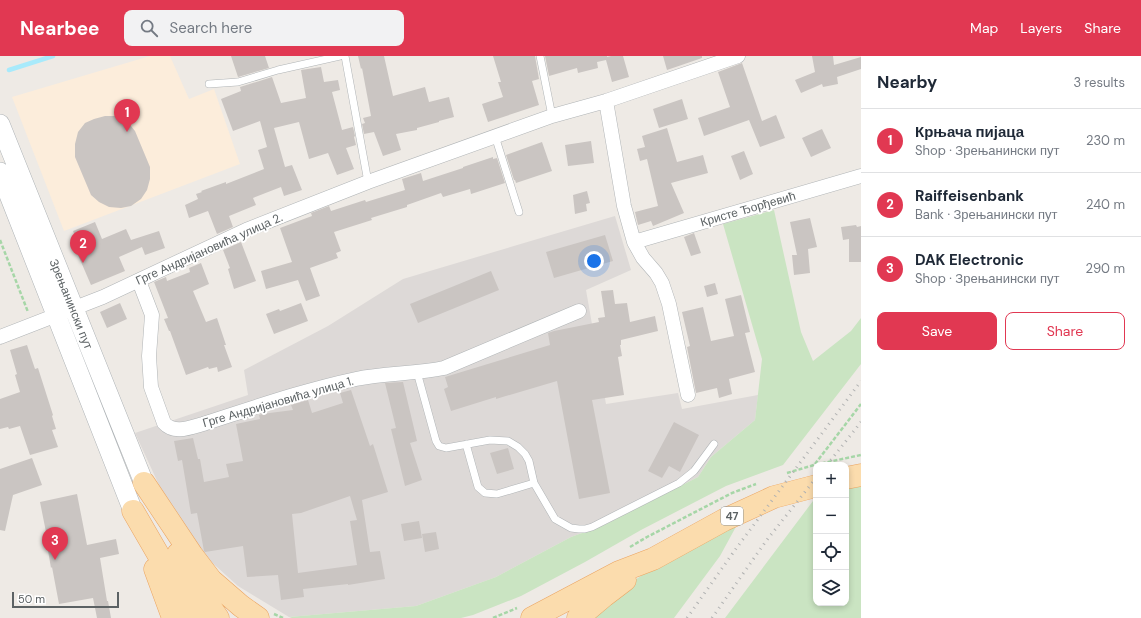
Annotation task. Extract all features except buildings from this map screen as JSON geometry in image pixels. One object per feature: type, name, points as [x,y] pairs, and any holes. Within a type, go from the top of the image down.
[{"type":"main road","name":"Зрењанински пут","points":[[0,124],[134,511]]},
{"type":"main road","name":"Зрењанински пут","points":[[0,172],[144,483]]},
{"type":"main road","points":[[849,477],[861,475]]},
{"type":"main road","points":[[144,483],[154,510],[193,582],[218,618]]},
{"type":"main road","points":[[144,483],[192,555],[211,580],[241,606],[258,618]]},
{"type":"main road","name":"47","points":[[578,618],[604,596],[654,559],[724,520],[774,497],[813,487]]},
{"type":"main road","points":[[134,511],[173,618]]},
{"type":"main road","points":[[134,511],[184,599],[197,618]]},
{"type":"main road","points":[[532,618],[619,572],[654,559]]},
{"type":"street","name":"Грге Андријановића улица 2.","points":[[0,338],[99,299],[246,230],[368,182],[552,116],[606,101],[738,56]]},
{"type":"street","points":[[606,101],[624,206],[634,242],[642,258],[662,283],[669,304],[688,395]]},
{"type":"street","name":"Кристе Ђорђевић","points":[[634,242],[861,176]]},
{"type":"street","name":"Грге Андријановића улица 1.","points":[[139,281],[152,315],[149,356],[150,387],[164,423],[174,430],[203,424],[326,386],[371,376],[444,368],[579,311]]},
{"type":"lane","points":[[209,84],[238,82],[278,70],[340,56]]},
{"type":"lane","points":[[345,56],[368,182]]},
{"type":"lane","points":[[540,56],[552,116]]},
{"type":"lane","points":[[495,136],[519,212]]},
{"type":"lane","points":[[417,372],[436,441],[439,446],[446,448],[490,440],[508,441],[518,447],[530,461],[534,483],[555,519],[571,528],[579,530],[592,527],[679,483],[694,471],[714,444]]},
{"type":"lane","points":[[466,444],[478,487],[485,492],[497,494],[534,483]]},
{"type":"path","points":[[0,240],[33,324]]},
{"type":"path","points":[[816,462],[861,404]]},
{"type":"shaded area","points":[[150,56],[170,56],[189,99],[214,89],[240,164],[64,231],[12,97]]},
{"type":"shaded area","points":[[615,216],[631,270],[586,290],[606,404],[678,393],[682,409],[758,395],[755,420],[711,457],[698,477],[604,525],[571,537],[496,577],[416,606],[289,617],[238,586],[196,548],[165,498],[135,433],[248,395],[244,370],[328,326],[403,279]]},
{"type":"green space","points":[[774,210],[801,332],[813,361],[851,331],[861,318],[861,364],[783,465],[726,486],[641,530],[521,596],[473,615],[461,618],[289,617],[416,606],[496,577],[571,537],[604,525],[698,477],[711,457],[755,420],[762,359],[723,224]]},
{"type":"green space","points":[[861,484],[861,618],[725,618],[813,501],[813,606],[849,606],[849,486]]},
{"type":"green space","points":[[738,523],[720,556],[674,618],[583,618],[600,604],[651,569]]},
{"type":"waterway","points":[[9,70],[53,56]]},
{"type":"railway","points":[[687,618],[735,550],[861,381]]},
{"type":"railway","points":[[829,462],[861,422]]},
{"type":"railway","points":[[712,618],[766,541],[813,482]]},
{"type":"place","name":"Крњача пијаца","points":[[127,132]]},
{"type":"place","name":"Raiffeisenbank","points":[[83,263]]},
{"type":"place","name":"DAK Electronic","points":[[55,560]]}]
